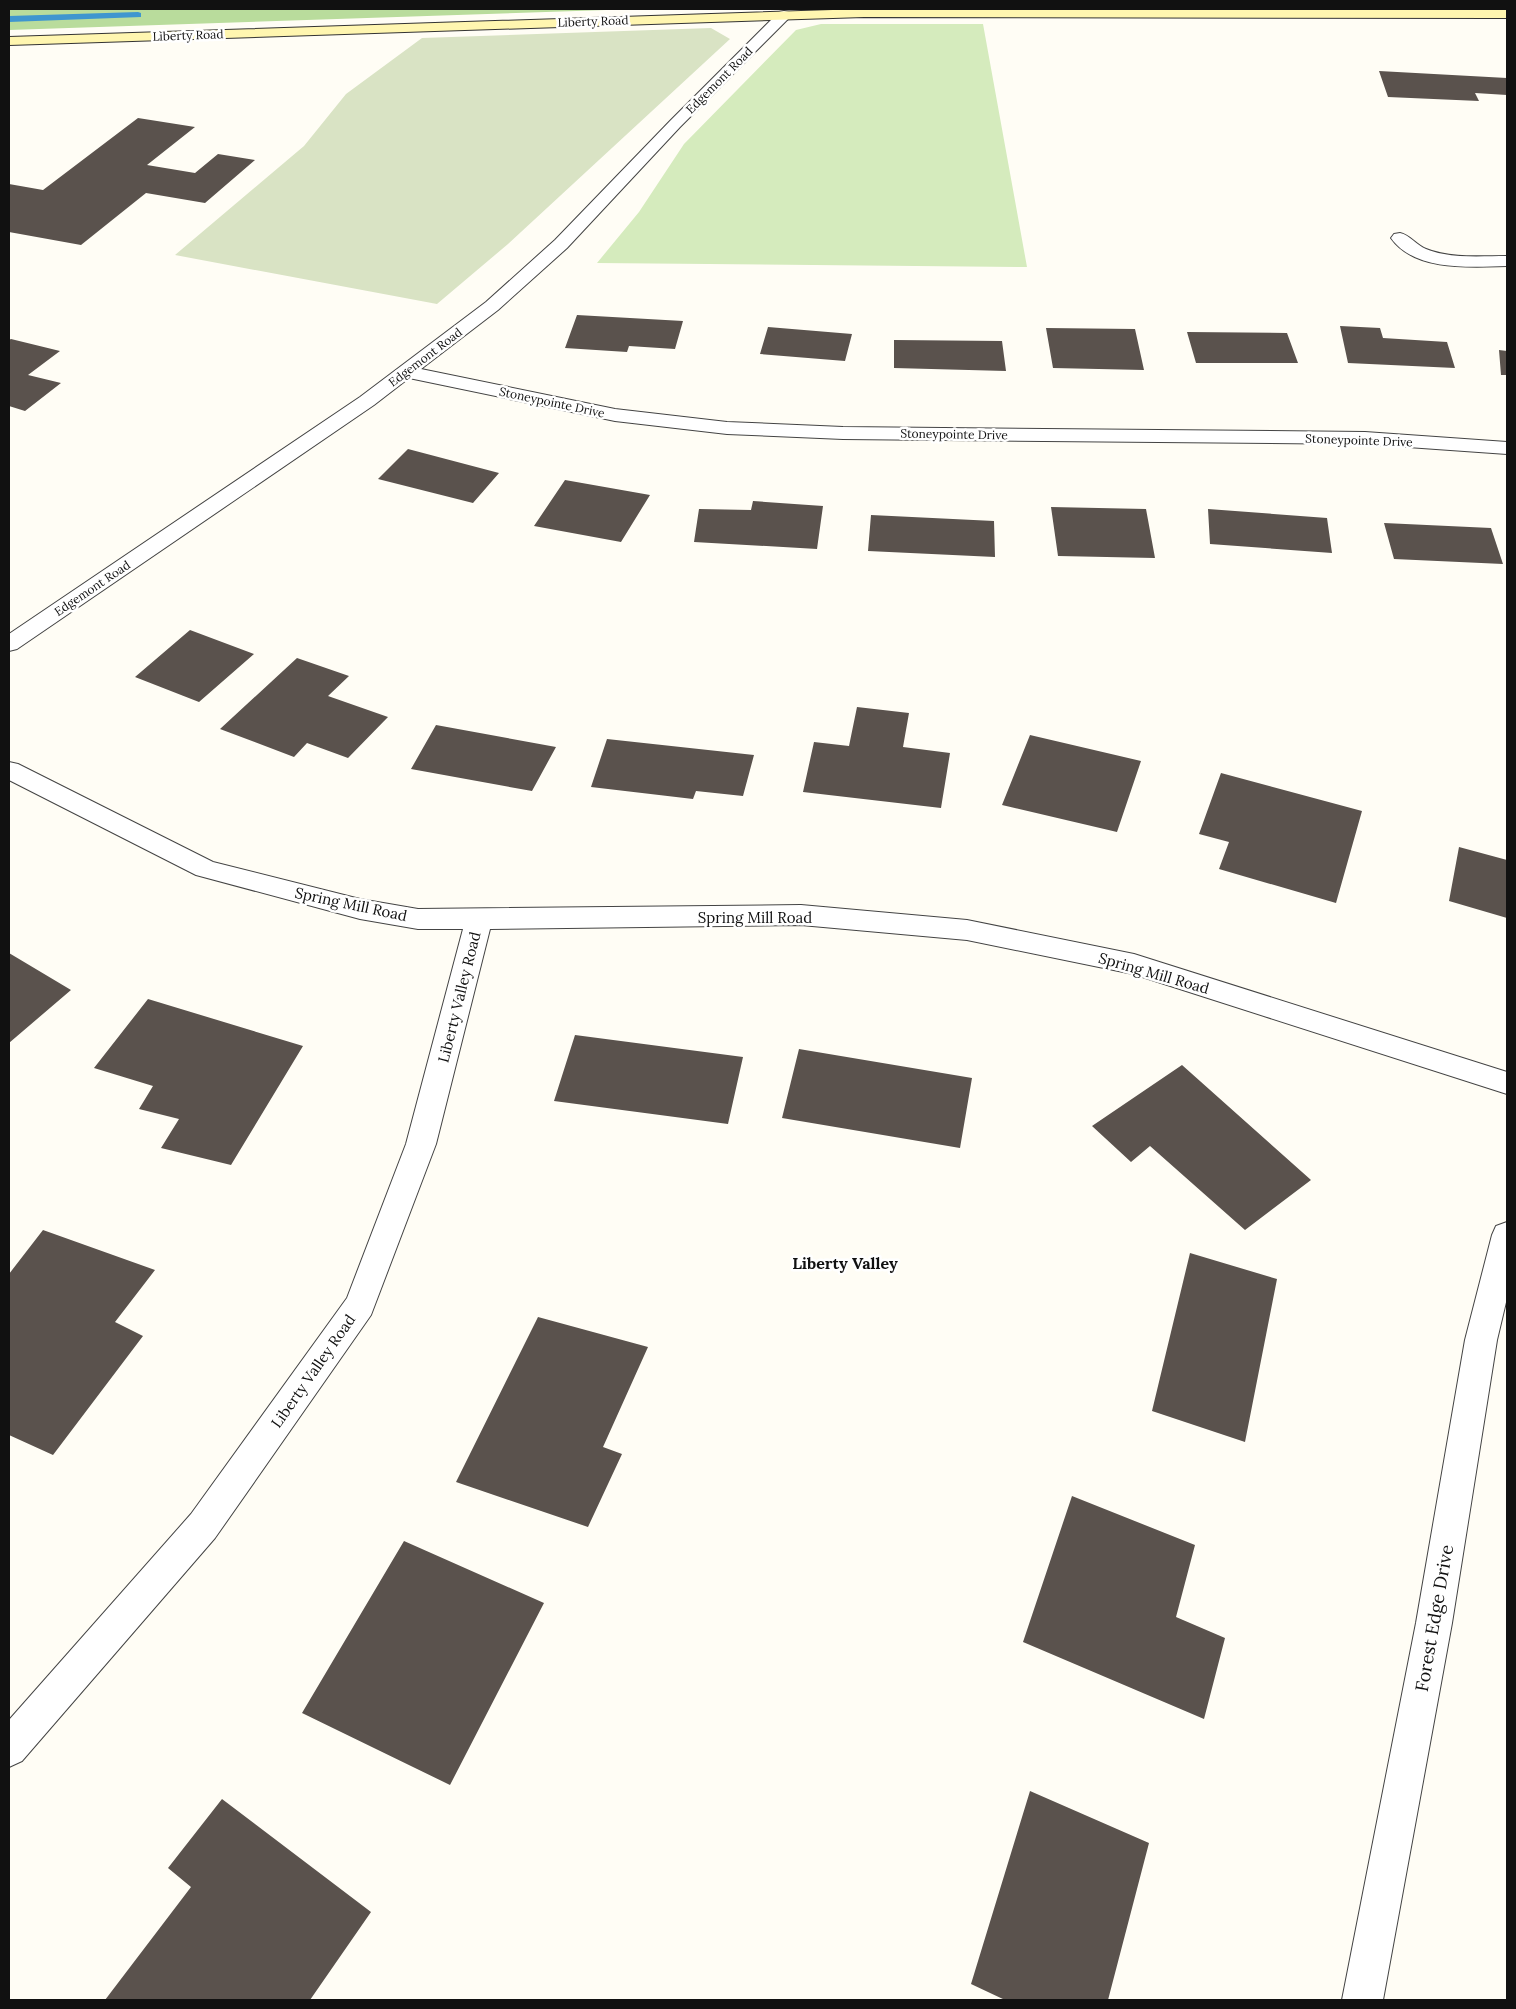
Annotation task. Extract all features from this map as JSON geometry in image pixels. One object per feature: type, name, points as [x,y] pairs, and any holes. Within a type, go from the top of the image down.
[{"type":"street","name":"Liberty Road","points":[[9,41],[787,12],[1507,14]]},
{"type":"street","name":"Edgemont Road","points":[[9,644],[367,401],[492,306],[561,244],[675,124],[787,12]]},
{"type":"street","points":[[1400,238],[1411,249],[1430,256],[1459,260],[1507,261]]},
{"type":"street","name":"Stoneypointe Drive","points":[[406,372],[615,415],[727,428],[843,433],[1365,438],[1507,448]]},
{"type":"street","name":"Spring Mill Road","points":[[9,770],[205,869],[360,910],[418,918],[479,920],[801,915],[967,930],[1134,964],[1507,1083]]},
{"type":"street","name":"Liberty Valley Road","points":[[9,1748],[203,1526],[360,1305],[421,1144],[479,920]]},
{"type":"street","name":"Forest Edge Drive","points":[[1362,2000],[1434,1623],[1481,1340],[1507,1235]]},
{"type":"green space","points":[[9,9],[637,9],[9,30]]},
{"type":"green space","points":[[821,24],[983,24],[1027,267],[597,263],[639,212],[684,144],[796,30]]},
{"type":"green space","points":[[711,28],[730,39],[508,244],[437,304],[175,255],[304,146],[346,94],[422,38]]},
{"type":"building","points":[[1379,71],[1507,78],[1507,95],[1475,93],[1479,101],[1388,97]]},
{"type":"building","points":[[138,118],[195,127],[147,165],[195,173],[218,154],[255,160],[205,203],[146,193],[81,245],[9,232],[9,184],[43,190]]},
{"type":"building","points":[[577,315],[683,321],[675,349],[629,346],[627,352],[565,348]]},
{"type":"building","points":[[1340,326],[1380,328],[1383,338],[1447,342],[1455,368],[1348,363]]},
{"type":"building","points":[[768,327],[852,334],[845,361],[760,354]]},
{"type":"building","points":[[1046,328],[1135,329],[1144,370],[1053,368]]},
{"type":"building","points":[[1187,332],[1287,333],[1298,363],[1196,363]]},
{"type":"building","points":[[9,340],[60,351],[28,375],[61,383],[25,411],[9,406]]},
{"type":"building","points":[[894,340],[1002,341],[1006,371],[894,368]]},
{"type":"building","points":[[1499,350],[1507,351],[1507,375],[1501,375]]},
{"type":"building","points":[[408,449],[499,473],[473,503],[378,479]]},
{"type":"building","points":[[565,480],[650,495],[621,542],[534,526]]},
{"type":"building","points":[[753,501],[823,506],[817,549],[694,542],[699,509],[751,510]]},
{"type":"building","points":[[1051,507],[1146,509],[1155,558],[1058,556]]},
{"type":"building","points":[[1208,509],[1327,518],[1332,553],[1210,544]]},
{"type":"building","points":[[871,515],[994,521],[995,557],[868,551]]},
{"type":"building","points":[[1384,523],[1491,528],[1503,564],[1394,559]]},
{"type":"building","points":[[190,630],[254,654],[199,702],[135,677]]},
{"type":"building","points":[[297,658],[349,676],[328,696],[388,717],[348,758],[307,743],[294,757],[220,729]]},
{"type":"building","points":[[857,707],[909,713],[903,747],[950,753],[941,808],[803,792],[814,742],[849,746]]},
{"type":"building","points":[[436,725],[556,747],[532,791],[411,769]]},
{"type":"building","points":[[1030,735],[1141,761],[1117,832],[1002,805]]},
{"type":"building","points":[[607,739],[754,755],[743,796],[696,791],[693,799],[591,787]]},
{"type":"building","points":[[1221,773],[1362,811],[1336,903],[1219,869],[1229,842],[1199,834]]},
{"type":"building","points":[[1459,847],[1507,860],[1507,918],[1449,901]]},
{"type":"building","points":[[9,953],[71,990],[9,1043]]},
{"type":"building","points":[[148,999],[303,1046],[231,1165],[161,1148],[179,1119],[139,1109],[153,1086],[94,1068]]},
{"type":"building","points":[[575,1035],[743,1057],[728,1124],[554,1101]]},
{"type":"building","points":[[799,1049],[972,1078],[960,1148],[782,1118]]},
{"type":"building","points":[[1182,1065],[1311,1180],[1245,1230],[1150,1146],[1131,1162],[1092,1126]]},
{"type":"building","points":[[43,1230],[155,1270],[115,1322],[143,1336],[53,1455],[9,1435],[9,1274]]},
{"type":"building","points":[[1190,1253],[1277,1279],[1245,1442],[1152,1411]]},
{"type":"building","points":[[538,1317],[648,1347],[603,1447],[622,1454],[588,1527],[456,1482]]},
{"type":"building","points":[[1072,1496],[1195,1545],[1176,1617],[1225,1638],[1204,1719],[1023,1642]]},
{"type":"building","points":[[404,1541],[544,1603],[450,1785],[302,1713]]},
{"type":"building","points":[[1030,1791],[1149,1843],[1108,2000],[1005,2000],[971,1984]]},
{"type":"building","points":[[222,1799],[371,1912],[310,2000],[105,2000],[191,1887],[168,1868]]},
{"type":"waterway","points":[[9,19],[138,15]]},
{"type":"district","name":"Liberty Valley","points":[[845,1263]]}]
